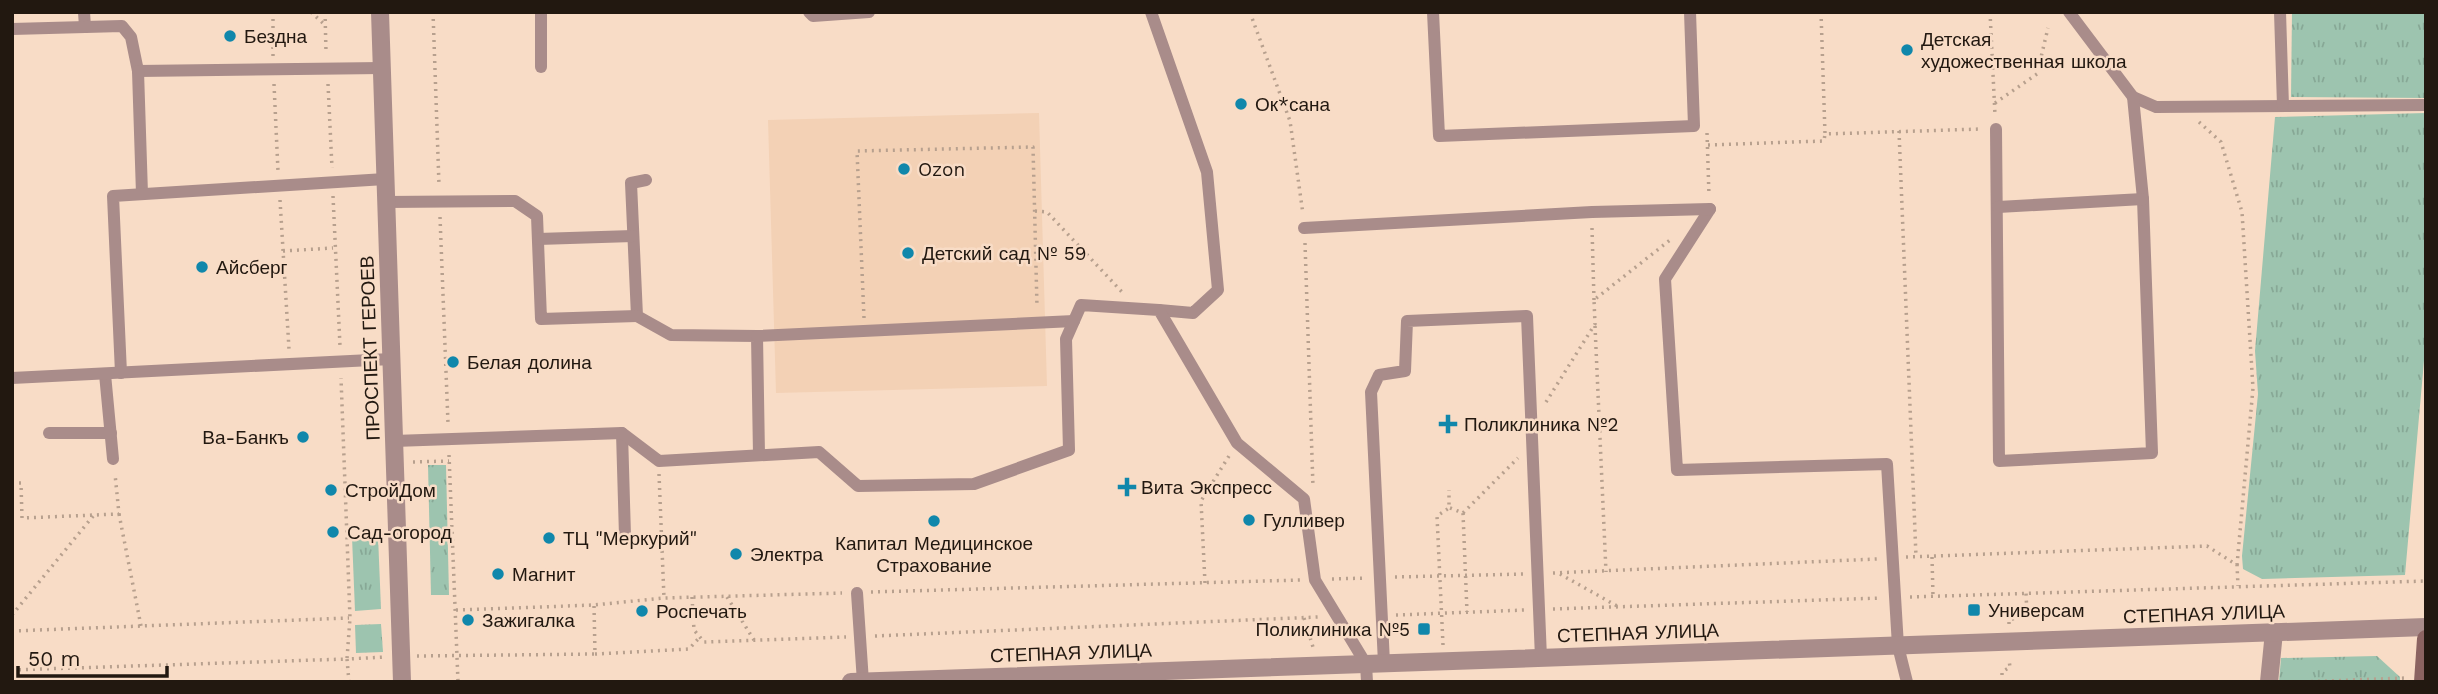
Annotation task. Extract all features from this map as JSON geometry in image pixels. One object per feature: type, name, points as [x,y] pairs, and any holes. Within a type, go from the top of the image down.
[{"type":"main road","points":[[2424,680],[2426,639]]},
{"type":"street","name":"ПРОСПЕКТ ГЕРОЕВ","points":[[380,12],[402,682]]},
{"type":"street","name":"СТЕПНАЯ УЛИЦА","points":[[851,682],[1372,670],[1444,661],[2426,627]]},
{"type":"street","points":[[2269,682],[2274,632]]},
{"type":"lane","points":[[84,12],[85,27]]},
{"type":"lane","points":[[541,12],[541,67]]},
{"type":"lane","points":[[809,12],[813,16],[869,12]]},
{"type":"lane","points":[[394,441],[622,433],[659,461],[819,452],[858,486],[974,484],[1069,450],[1066,339],[1081,305],[1193,313],[1218,290],[1208,172],[1151,12]]},
{"type":"lane","points":[[1433,12],[1439,136],[1694,126],[1690,12]]},
{"type":"lane","points":[[2069,12],[2133,97],[2156,107],[2426,105]]},
{"type":"lane","points":[[2280,12],[2283,106]]},
{"type":"lane","points":[[12,29],[122,26],[131,37],[138,71],[142,194]]},
{"type":"lane","points":[[138,71],[382,68]]},
{"type":"lane","points":[[1996,129],[1998,461],[2152,453],[2143,200],[2133,97]]},
{"type":"lane","points":[[121,373],[113,196],[386,180]]},
{"type":"lane","points":[[637,316],[631,183],[646,180]]},
{"type":"lane","points":[[1998,207],[2143,200]]},
{"type":"lane","points":[[386,202],[515,201],[537,216],[541,319],[637,316],[671,335],[757,336],[1074,321]]},
{"type":"lane","points":[[1304,228],[1592,212],[1710,209]]},
{"type":"lane","points":[[1710,209],[1665,279],[1677,470],[1887,464],[1898,646],[1907,682]]},
{"type":"lane","points":[[538,239],[633,236]]},
{"type":"lane","points":[[1159,310],[1237,443],[1304,499],[1315,580],[1372,670]]},
{"type":"lane","points":[[1372,670],[1380,578],[1371,392],[1379,375],[1405,371],[1407,321],[1527,316],[1541,658]]},
{"type":"lane","points":[[757,336],[759,455]]},
{"type":"lane","points":[[12,378],[391,359]]},
{"type":"lane","points":[[105,374],[113,459]]},
{"type":"lane","points":[[49,433],[111,433]]},
{"type":"lane","points":[[622,433],[625,536]]},
{"type":"lane","points":[[857,593],[863,682]]},
{"type":"path","points":[[311,12],[325,25]]},
{"type":"path","points":[[12,670],[347,659],[350,618],[325,12]]},
{"type":"path","points":[[433,12],[458,682]]},
{"type":"path","points":[[1252,12],[1252,19],[1290,121],[1304,228],[1313,499]]},
{"type":"path","points":[[1707,145],[1824,141],[1821,12]]},
{"type":"path","points":[[1825,134],[1996,129],[1990,12]]},
{"type":"path","points":[[1995,103],[2037,74],[2048,28]]},
{"type":"path","points":[[2183,108],[2221,142],[2242,212],[2253,388],[2237,565],[2238,586]]},
{"type":"path","points":[[1899,131],[1916,557]]},
{"type":"path","points":[[1707,132],[1710,209]]},
{"type":"path","points":[[865,331],[856,151],[1032,147],[1038,323]]},
{"type":"path","points":[[1034,211],[1047,212],[1138,309]]},
{"type":"path","points":[[1592,212],[1606,572]]},
{"type":"path","points":[[1594,300],[1678,234]]},
{"type":"path","points":[[283,251],[334,248]]},
{"type":"path","points":[[1531,426],[1595,324]]},
{"type":"path","points":[[1206,583],[1202,501],[1237,443]]},
{"type":"path","points":[[1467,612],[1463,513],[1532,444]]},
{"type":"path","points":[[113,459],[118,514],[141,626]]},
{"type":"path","points":[[395,462],[449,461]]},
{"type":"path","points":[[659,461],[664,598]]},
{"type":"path","points":[[12,483],[21,482],[23,518],[118,514]]},
{"type":"path","points":[[1449,490],[1449,508]]},
{"type":"path","points":[[1449,508],[1463,513]]},
{"type":"path","points":[[1444,661],[1437,516],[1449,508]]},
{"type":"path","points":[[12,615],[94,515]]},
{"type":"path","points":[[456,610],[594,605],[664,598],[1606,572],[2207,546],[2237,565]]},
{"type":"path","points":[[1933,556],[1933,596]]},
{"type":"path","points":[[1558,573],[1619,607]]},
{"type":"path","points":[[727,597],[755,640]]},
{"type":"path","points":[[594,605],[595,654]]},
{"type":"path","points":[[12,631],[350,618]]},
{"type":"path","points":[[457,655],[595,654],[689,649],[700,637]]},
{"type":"path","points":[[2297,682],[2424,680]]},
{"type":"shaded area","name":"Детский сад № 59","points":[[1039,113],[1047,386],[776,393],[768,120]]},
{"type":"green space","points":[[2292,12],[2426,12],[2426,98],[2291,97]]},
{"type":"green space","points":[[2426,113],[2426,338],[2405,575],[2262,579],[2243,569],[2242,556],[2258,394],[2255,351],[2275,117]]},
{"type":"green space","points":[[428,465],[446,465],[449,595],[431,595]]},
{"type":"green space","points":[[378,536],[381,609],[355,611],[352,537]]},
{"type":"green space","points":[[381,624],[383,652],[356,653],[355,625]]},
{"type":"green space","points":[[2377,656],[2400,677],[2400,682],[2279,682],[2281,658]]},
{"type":"place","name":"Бездна","points":[[230,36]]},
{"type":"place","name":"Детская художественная школа","points":[[1907,50]]},
{"type":"place","name":"Ок*сана","points":[[1241,104]]},
{"type":"place","name":"Ozon","points":[[904,169]]},
{"type":"place","name":"Детский сад № 59","points":[[908,253]]},
{"type":"place","name":"Айсберг","points":[[202,267]]},
{"type":"place","name":"Белая долина","points":[[453,362]]},
{"type":"place","name":"Поликлиника №2","points":[[1448,424]]},
{"type":"place","name":"Ва-Банкъ","points":[[303,437]]},
{"type":"place","name":"Вита Экспресс","points":[[1127,487]]},
{"type":"place","name":"СтройДом","points":[[331,490]]},
{"type":"place","name":"Гулливер","points":[[1249,520]]},
{"type":"place","name":"Капитал Медицинское Страхование","points":[[934,521]]},
{"type":"place","name":"Сад-огород","points":[[333,532]]},
{"type":"place","name":"ТЦ \"Меркурий\"","points":[[549,538]]},
{"type":"place","name":"Электра","points":[[736,554]]},
{"type":"place","name":"Магнит","points":[[498,574]]},
{"type":"place","name":"Универсам","points":[[1974,610]]},
{"type":"place","name":"Роспечать","points":[[642,611]]},
{"type":"place","name":"Зажигалка","points":[[468,620]]},
{"type":"place","name":"Поликлиника №5","points":[[1424,629]]}]
